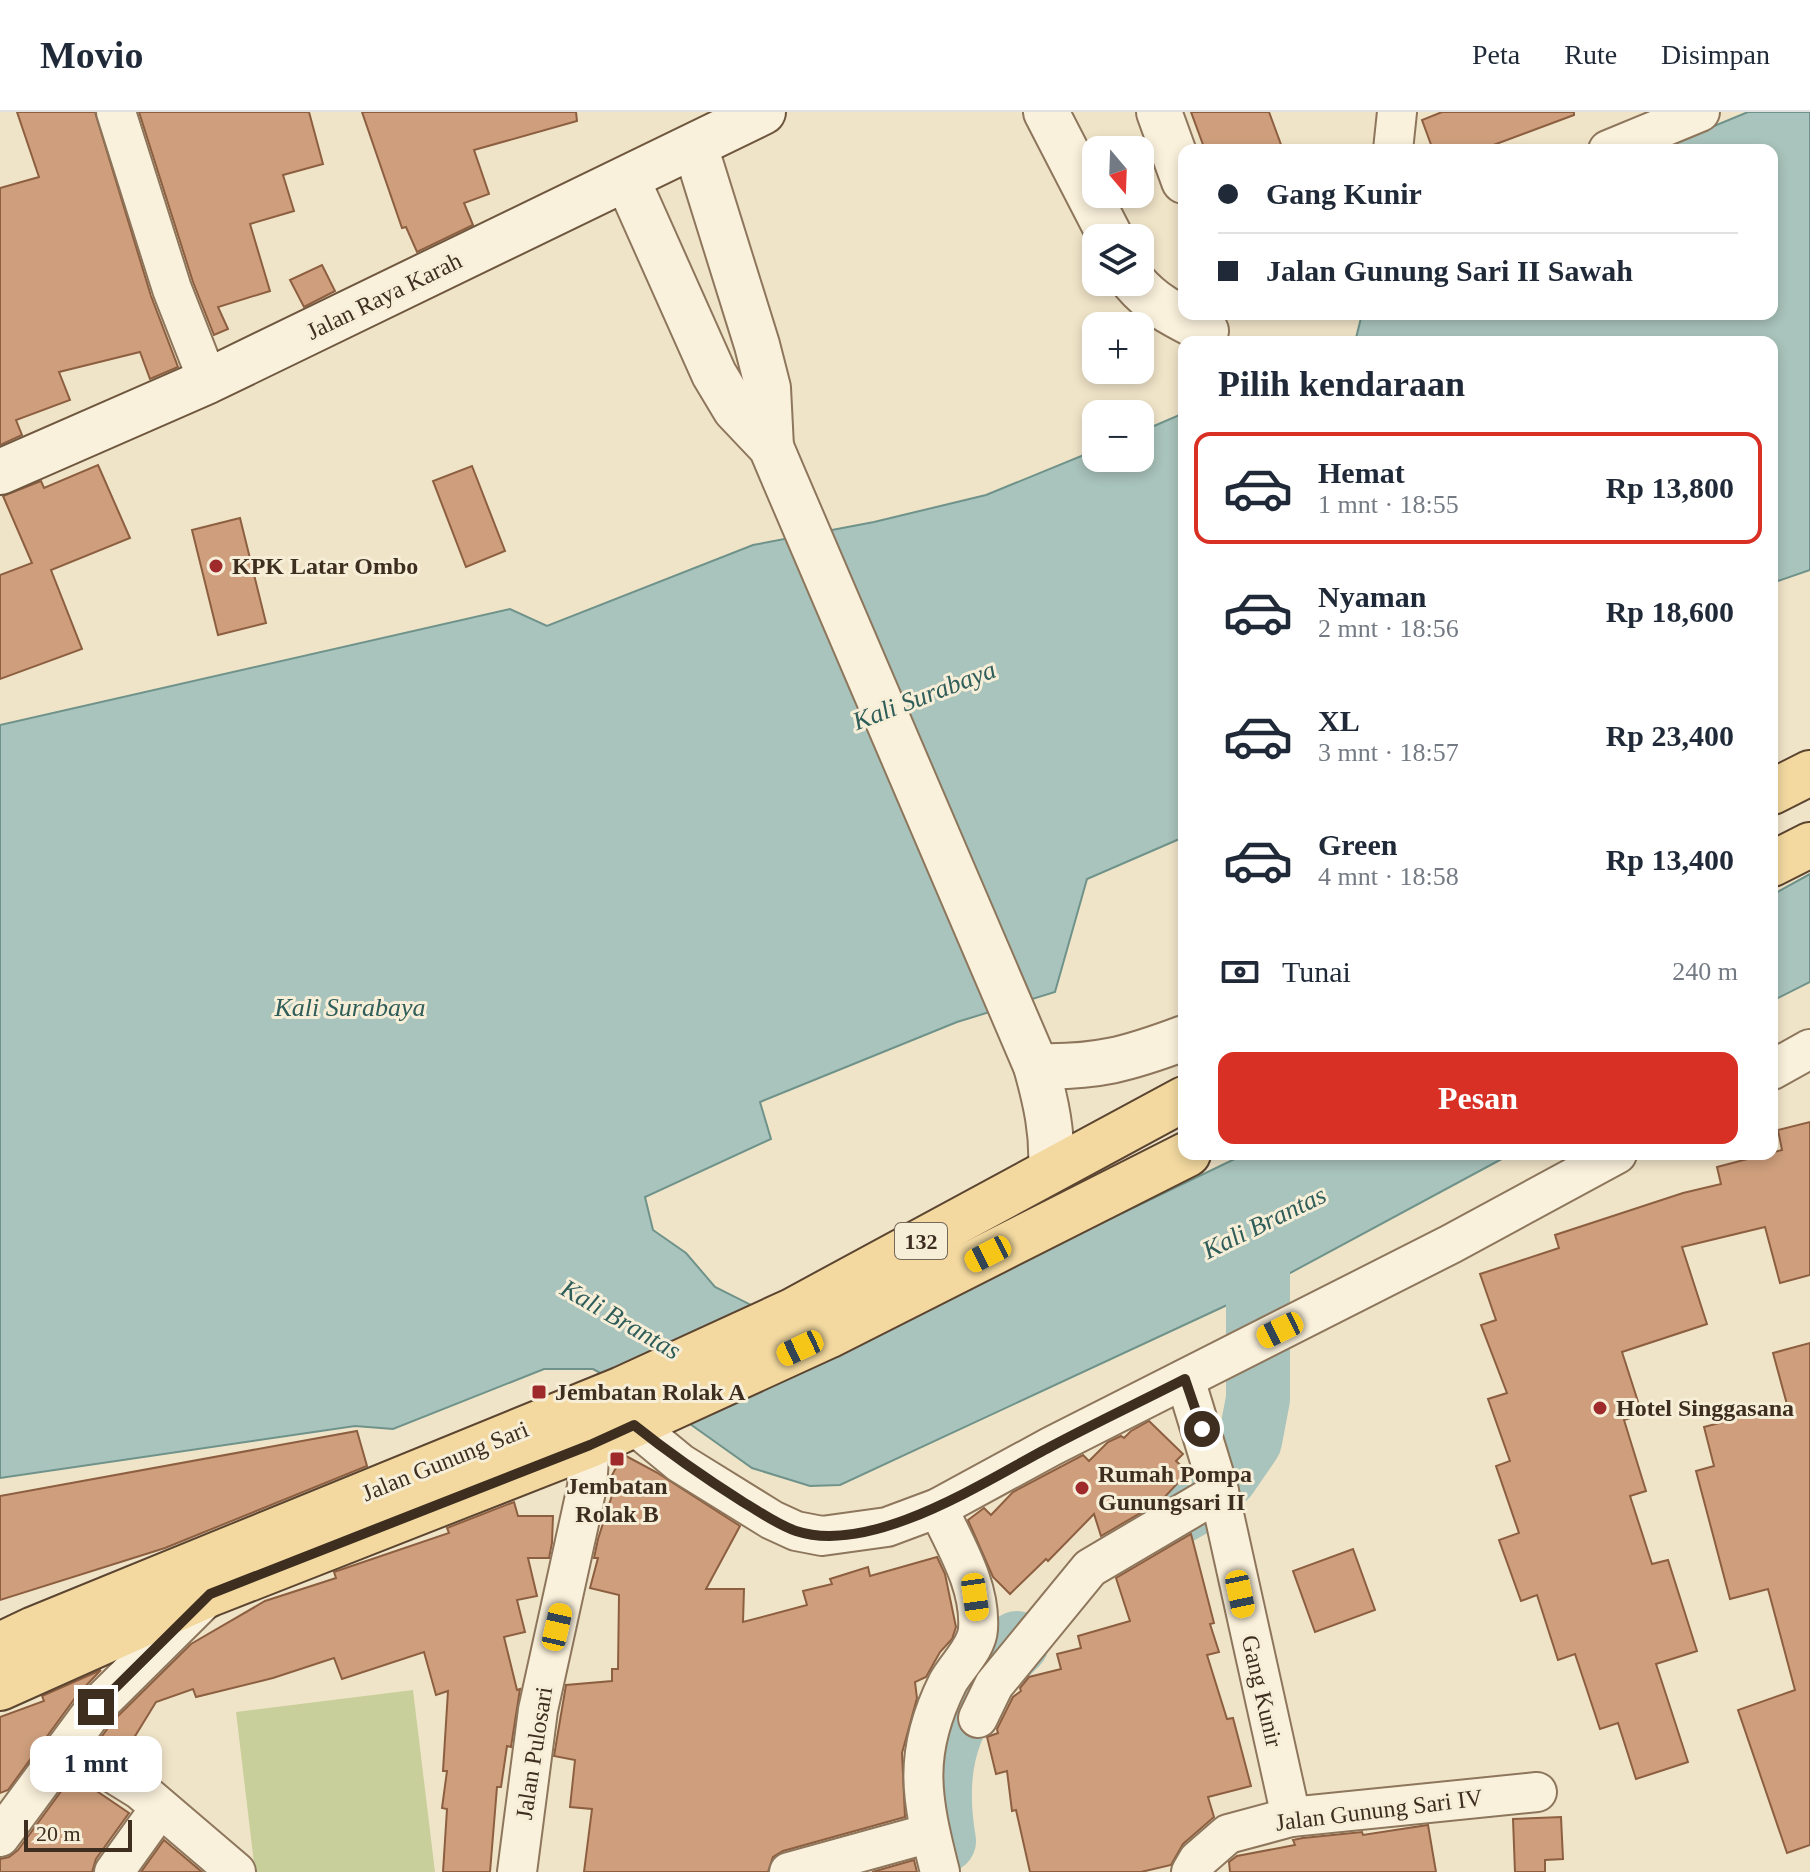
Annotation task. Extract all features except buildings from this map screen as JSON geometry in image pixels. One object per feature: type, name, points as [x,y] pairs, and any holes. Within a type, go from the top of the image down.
[{"type":"main road","points":[[1778,789],[1810,773]]},
{"type":"main road","points":[[1778,861],[1810,845]]},
{"type":"main road","name":"132","points":[[1051,1170],[1178,1102]]},
{"type":"main road","name":"Jalan Gunung Sari","points":[[0,1645],[34,1629],[639,1409],[828,1336],[1178,1159]]},
{"type":"main road","name":"Jalan Gunung Sari","points":[[0,1688],[210,1594],[590,1445],[639,1409],[792,1311],[1051,1170]]},
{"type":"street","points":[[116,112],[172,289],[208,381]]},
{"type":"street","name":"Jalan Raya Karah","points":[[0,472],[208,381],[763,112]]},
{"type":"street","points":[[1046,112],[1104,224]]},
{"type":"street","points":[[1159,112],[1178,164]]},
{"type":"street","points":[[1394,144],[1397,112]]},
{"type":"street","points":[[1623,144],[1700,112]]},
{"type":"street","points":[[695,146],[757,345],[768,388],[777,460],[1036,1066],[1048,1108],[1051,1170]]},
{"type":"street","points":[[627,179],[714,374],[735,409],[777,460]]},
{"type":"street","points":[[1146,296],[1164,310],[1178,316]]},
{"type":"street","points":[[1188,320],[1209,329]]},
{"type":"street","points":[[1036,1066],[1089,1066],[1130,1058],[1178,1040]]},
{"type":"street","points":[[1778,1067],[1810,1049]]},
{"type":"street","points":[[639,1409],[680,1463],[772,1520],[796,1531],[822,1536],[887,1527],[938,1508],[1052,1446],[1451,1244],[1606,1160]]},
{"type":"street","name":"Gang Kunir","points":[[1185,1379],[1216,1483],[1291,1817]]},
{"type":"street","name":"Jalan Pulosari","points":[[517,1872],[538,1710],[587,1487],[590,1445]]},
{"type":"street","points":[[940,1872],[930,1833],[922,1779],[924,1749],[934,1713],[994,1685],[1090,1568],[1216,1483]]},
{"type":"street","points":[[938,1508],[971,1580],[978,1629],[970,1695]]},
{"type":"street","points":[[0,1837],[96,1707],[210,1594]]},
{"type":"street","points":[[69,1746],[140,1790],[236,1872]]},
{"type":"street","name":"Jalan Gunung Sari IV","points":[[1191,1872],[1198,1860],[1228,1834],[1291,1817],[1537,1792]]},
{"type":"street","points":[[114,1872],[160,1808]]},
{"type":"street","points":[[789,1872],[930,1833]]},
{"type":"green space","points":[[413,1690],[435,1872],[255,1872],[236,1712]]},
{"type":"water","points":[[1748,112],[1810,112],[1810,570],[1778,581],[1778,336],[1356,336],[1360,320],[1778,320],[1778,144],[1671,144]]},
{"type":"water","name":"Kali Surabaya","points":[[1178,416],[1178,840],[1087,879],[1055,992],[957,1022],[760,1102],[771,1139],[645,1197],[653,1230],[686,1253],[715,1287],[827,1343],[846,1346],[1233,1160],[1500,1160],[1253,1293],[840,1485],[810,1486],[752,1468],[676,1414],[593,1369],[544,1369],[393,1429],[355,1426],[0,1478],[0,725],[510,609],[547,626],[753,545],[874,522],[986,495],[1082,456],[1082,472],[1154,472],[1154,426]]},
{"type":"water","points":[[1810,874],[1810,982],[1778,998],[1778,892]]},
{"type":"waterway","name":"Kali Brantas","points":[[1165,1520],[1192,1505],[1226,1476],[1250,1441],[1258,1399],[1258,1222]]},
{"type":"waterway","points":[[944,1841],[940,1781],[951,1732],[976,1688],[1017,1643]]},
{"type":"place","name":"KPK Latar Ombo","points":[[216,566]]},
{"type":"place","name":"Jembatan Rolak A","points":[[539,1392]]},
{"type":"place","name":"Hotel Singgasana","points":[[1600,1408]]},
{"type":"place","name":"Jembatan Rolak B","points":[[617,1459]]},
{"type":"place","name":"Rumah Pompa Gunungsari II","points":[[1082,1488]]},
{"type":"route","points":[[96,1707],[210,1594],[634,1425],[680,1463],[772,1520],[796,1531],[822,1536],[887,1527],[938,1508],[1185,1379],[1202,1429]]}]
